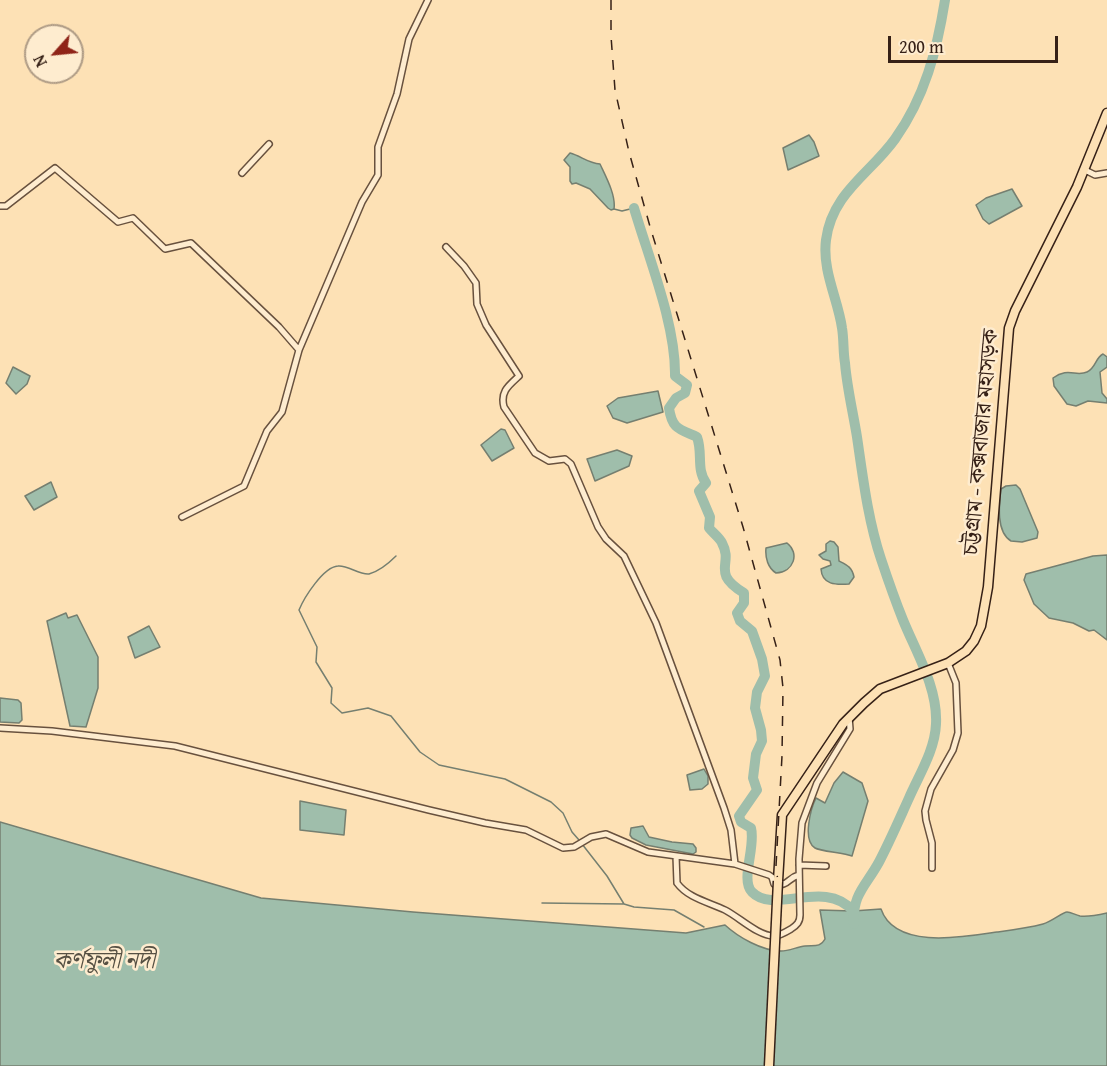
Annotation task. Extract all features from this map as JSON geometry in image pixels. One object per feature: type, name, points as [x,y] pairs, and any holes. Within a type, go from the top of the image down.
[{"type":"highway","name":"চট্টগ্রাম - কক্সবাজার মহাসড়ক","points":[[944,665],[966,651],[974,641],[984,614],[1007,335],[1011,320],[1085,170],[1107,113]]},
{"type":"highway","points":[[769,1066],[782,815],[849,717],[874,693],[911,676],[944,665]]},
{"type":"street","points":[[182,517],[244,486],[267,431],[282,412],[299,350],[362,202],[378,175],[378,147],[397,94],[409,39],[428,0]]},
{"type":"street","points":[[242,173],[270,144]]},
{"type":"street","points":[[0,206],[6,206],[55,168],[118,222],[133,218],[165,249],[191,243],[279,327],[299,350]]},
{"type":"street","points":[[1085,170],[1095,175],[1107,173]]},
{"type":"street","points":[[447,247],[476,283],[477,304],[486,325],[519,376],[504,391],[502,400],[504,407],[535,453],[549,461],[565,459],[571,464],[598,527],[606,539],[624,556],[656,623],[724,808],[731,830],[735,864]]},
{"type":"street","points":[[932,868],[932,843],[925,811],[931,789],[956,744],[958,733],[956,683],[944,665]]},
{"type":"street","points":[[676,856],[676,879],[680,887],[699,900],[725,910],[771,936],[777,936],[796,926],[800,919],[801,829],[807,807],[823,771],[850,729],[849,717]]},
{"type":"street","points":[[0,728],[52,731],[175,746],[440,813],[526,830],[563,848],[574,847],[591,837],[606,834],[640,850],[735,864],[757,870],[772,877],[774,884],[786,884],[794,876],[799,875]]},
{"type":"street","points":[[799,864],[826,866]]},
{"type":"water","points":[[809,135],[819,156],[788,170],[783,148]]},
{"type":"water","points":[[570,153],[600,164],[612,192],[614,209],[608,208],[590,189],[576,183],[572,184],[570,167],[564,160]]},
{"type":"water","points":[[1012,189],[1022,206],[989,224],[983,219],[976,205],[986,198]]},
{"type":"water","points":[[1103,354],[1107,357],[1107,367],[1100,372],[1102,393],[1107,403],[1088,401],[1076,406],[1067,404],[1054,386],[1053,378],[1063,373],[1087,372]]},
{"type":"water","points":[[13,367],[30,376],[27,384],[16,394],[6,383]]},
{"type":"water","points":[[658,391],[663,412],[627,423],[613,418],[607,406],[618,398]]},
{"type":"water","points":[[501,429],[505,430],[514,448],[492,461],[481,445]]},
{"type":"water","points":[[617,450],[632,456],[629,466],[595,481],[587,459]]},
{"type":"water","points":[[51,482],[57,497],[34,510],[25,496]]},
{"type":"water","points":[[1016,485],[1020,489],[1038,532],[1037,538],[1022,542],[1011,541],[1006,537],[1000,518],[1001,489]]},
{"type":"water","points":[[830,541],[838,547],[839,561],[852,571],[854,577],[849,584],[830,583],[822,574],[821,569],[831,565],[830,561],[819,555],[826,551],[826,544]]},
{"type":"water","points":[[787,543],[793,552],[793,561],[787,569],[776,573],[768,562],[766,548]]},
{"type":"water","points":[[1107,555],[1107,640],[1094,630],[1089,631],[1073,623],[1049,618],[1034,604],[1024,580],[1026,574],[1093,556]]},
{"type":"water","points":[[66,613],[68,618],[77,615],[98,657],[98,688],[86,727],[70,726],[47,621]]},
{"type":"water","points":[[149,626],[160,647],[135,658],[128,637]]},
{"type":"water","points":[[0,698],[18,700],[21,703],[22,720],[19,723],[0,722]]},
{"type":"water","points":[[704,769],[708,776],[708,784],[702,789],[690,790],[687,775]]},
{"type":"water","points":[[843,772],[862,783],[868,801],[852,856],[815,848],[811,844],[808,831],[816,798],[825,803],[834,783]]},
{"type":"water","points":[[300,801],[346,810],[344,835],[300,830]]},
{"type":"water","name":"কর্ণফুলী নদী","points":[[0,822],[261,898],[686,933],[725,925],[766,949],[781,951],[823,942],[825,939],[820,910],[881,909],[889,922],[900,931],[932,938],[1026,928],[1046,923],[1067,912],[1078,916],[1107,913],[1107,1066],[0,1066]]},
{"type":"water","points":[[643,826],[649,837],[693,844],[696,852],[693,854],[646,845],[632,838],[631,828]]},
{"type":"waterway","points":[[854,924],[855,905],[861,891],[883,854],[930,753],[935,734],[936,711],[930,684],[894,597],[873,529],[847,382],[842,328],[826,263],[826,240],[836,209],[853,185],[895,139],[914,107],[934,55],[945,0]]},
{"type":"waterway","points":[[614,209],[622,211],[634,208]]},
{"type":"waterway","points":[[634,208],[666,314],[671,335],[675,376],[687,385],[685,393],[676,398],[669,408],[670,415],[677,427],[697,437],[700,467],[706,483],[699,491],[710,517],[709,528],[721,541],[725,551],[725,574],[734,586],[744,593],[744,603],[737,613],[740,621],[752,631],[762,659],[765,676],[757,692],[755,708],[762,741],[756,754],[753,778],[757,790],[739,816],[741,822],[751,828],[752,844],[747,880],[749,887],[752,892],[762,898],[773,900],[828,897],[842,902],[853,911]]},
{"type":"waterway","points":[[396,556],[381,569],[369,574],[342,566],[332,568],[320,577],[299,610],[317,647],[316,662],[332,688],[331,703],[342,713],[368,708],[391,716],[420,752],[439,765],[505,779],[551,802],[563,813],[572,832],[579,840]]},
{"type":"waterway","points":[[582,844],[607,876],[624,904],[674,910],[704,927]]},
{"type":"waterway","points":[[542,903],[624,904]]},
{"type":"railway","points":[[611,0],[615,90],[629,152],[743,527],[780,660],[783,688],[782,756],[770,1066]]}]
